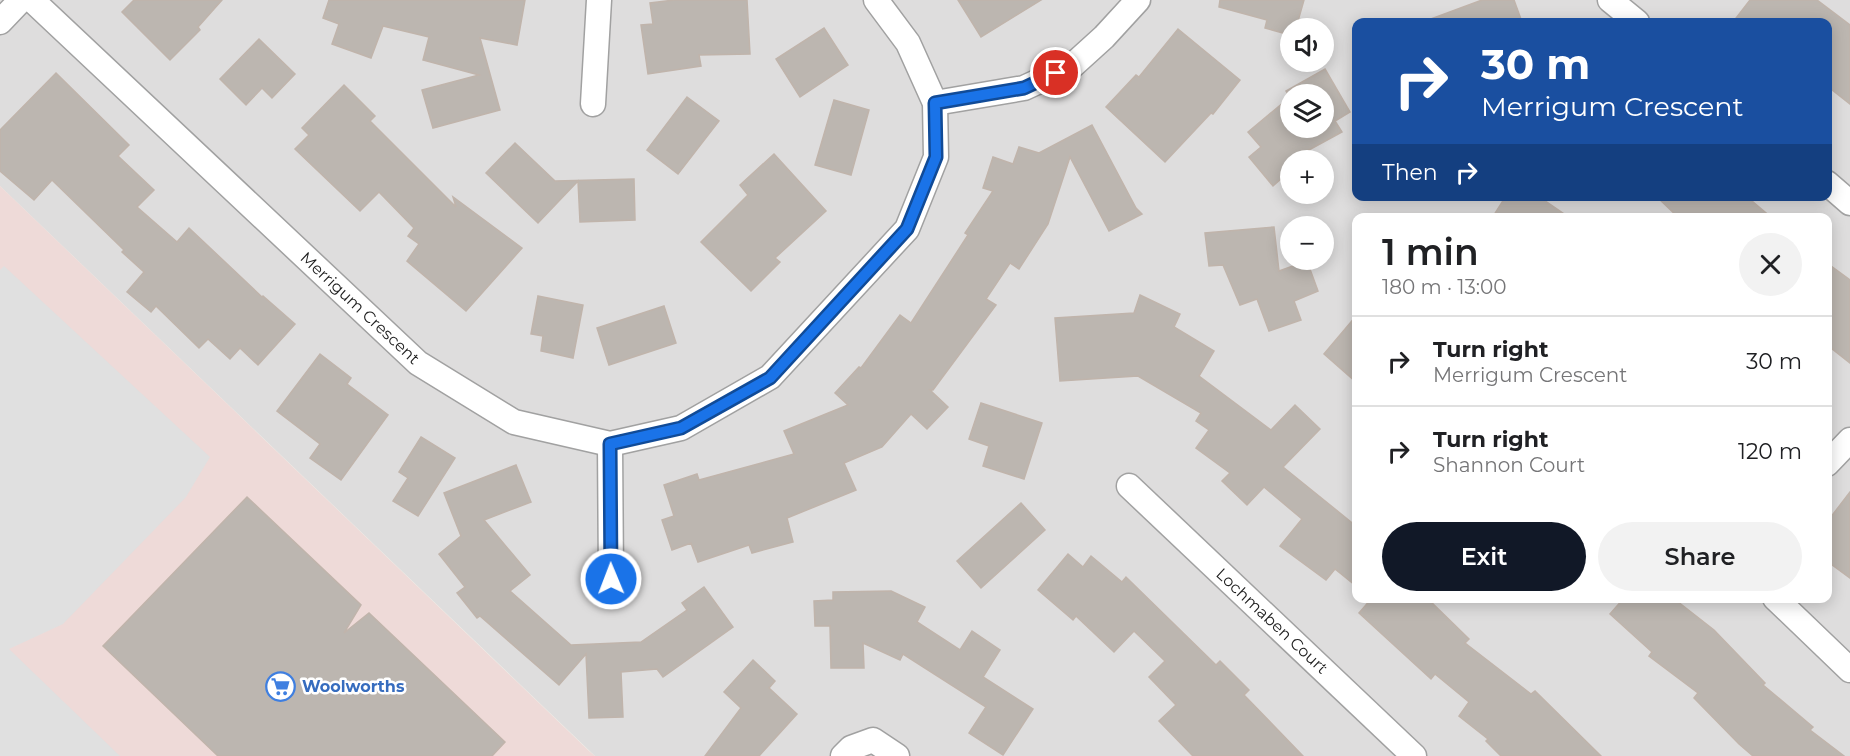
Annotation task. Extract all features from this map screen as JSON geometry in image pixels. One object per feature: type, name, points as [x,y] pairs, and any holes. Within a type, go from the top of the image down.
[{"type":"street","points":[[0,22],[21,0]]},
{"type":"street","name":"Merrigum Crescent","points":[[32,0],[418,363],[514,422],[610,444],[681,428],[770,378],[907,229],[936,157],[935,103],[909,43],[876,0]]},
{"type":"street","points":[[593,104],[599,0]]},
{"type":"street","points":[[935,103],[1024,88],[1072,66],[1104,37],[1137,0]]},
{"type":"street","points":[[1610,0],[1631,18]]},
{"type":"street","points":[[1832,187],[1850,203]]},
{"type":"street","points":[[1832,459],[1850,440]]},
{"type":"street","points":[[610,444],[611,579]]},
{"type":"street","name":"Lochmaben Court","points":[[1129,486],[1414,756]]},
{"type":"street","points":[[1780,603],[1850,670]]},
{"type":"street","points":[[843,756],[851,748],[873,740],[897,756]]},
{"type":"shaded area","points":[[0,0],[1850,0],[1850,756],[595,756],[0,186]]},
{"type":"shaded area","points":[[0,186],[589,751],[595,756],[0,756]]},
{"type":"shaded area","points":[[4,266],[210,457],[186,497],[63,624],[9,649],[120,756],[0,756],[0,270]]},
{"type":"building","points":[[134,0],[222,0],[198,27],[200,30],[170,60],[122,12]]},
{"type":"building","points":[[329,0],[525,0],[517,45],[480,38],[500,110],[433,128],[422,90],[479,75],[423,60],[429,37],[383,26],[371,58],[332,44],[339,24],[323,18]]},
{"type":"building","points":[[674,0],[747,0],[750,54],[699,55],[701,66],[648,74],[641,25],[653,24],[650,3]]},
{"type":"building","points":[[958,0],[1041,0],[981,37]]},
{"type":"building","points":[[1220,0],[1304,0],[1299,18],[1280,18],[1280,32],[1265,28],[1267,20],[1219,7]]},
{"type":"building","points":[[1482,0],[1514,0],[1521,18],[1433,18]]},
{"type":"building","points":[[1750,0],[1817,0],[1850,25],[1850,104],[1832,90],[1832,18],[1736,18]]},
{"type":"building","points":[[824,28],[848,65],[800,97],[776,59]]},
{"type":"building","points":[[1178,29],[1240,80],[1213,114],[1211,113],[1165,162],[1106,107],[1136,75],[1139,77]]},
{"type":"building","points":[[259,39],[295,74],[272,98],[262,88],[246,105],[220,79]]},
{"type":"building","points":[[1320,72],[1327,72],[1334,84],[1298,84]]},
{"type":"building","points":[[56,73],[129,145],[118,156],[154,190],[137,207],[177,242],[189,228],[262,297],[295,324],[258,365],[240,348],[230,359],[208,339],[199,348],[156,306],[151,312],[127,292],[144,272],[52,180],[34,200],[0,171],[0,130]]},
{"type":"building","points":[[1334,84],[1350,112],[1335,121],[1342,132],[1334,136]]},
{"type":"building","points":[[344,85],[375,116],[370,121],[456,207],[453,197],[522,248],[466,311],[407,261],[419,244],[408,236],[414,228],[379,192],[360,211],[295,149],[309,135],[302,128]]},
{"type":"building","points":[[687,97],[719,121],[678,174],[647,150]]},
{"type":"building","points":[[834,100],[869,110],[851,175],[815,165]]},
{"type":"building","points":[[1280,105],[1280,138],[1331,138],[1309,150],[1280,150],[1280,180],[1273,186],[1249,157],[1261,147],[1248,132]]},
{"type":"building","points":[[1092,125],[1136,208],[1142,214],[1109,231],[1070,157],[1048,224],[1019,269],[1010,263],[986,299],[996,305],[933,390],[930,390],[948,407],[927,429],[911,414],[882,447],[844,463],[856,490],[787,518],[793,542],[752,553],[749,545],[698,562],[691,543],[672,550],[662,520],[674,516],[664,485],[697,474],[699,480],[794,454],[784,431],[848,405],[835,393],[859,367],[861,368],[900,315],[911,323],[968,235],[965,233],[993,191],[983,188],[993,157],[1013,164],[1019,147],[1039,153]]},
{"type":"building","points":[[515,143],[555,181],[634,179],[635,220],[580,222],[578,181],[538,223],[486,173]]},
{"type":"building","points":[[774,154],[826,211],[775,258],[780,262],[751,291],[701,242],[748,195],[740,185]]},
{"type":"building","points":[[1503,201],[1545,201],[1563,213],[1495,213]]},
{"type":"building","points":[[1661,201],[1752,201],[1766,213],[1674,213]]},
{"type":"building","points":[[1274,227],[1279,271],[1310,270],[1318,291],[1294,301],[1301,320],[1269,331],[1257,299],[1240,305],[1223,265],[1209,266],[1205,233]]},
{"type":"building","points":[[1832,267],[1850,280],[1850,363],[1832,349]]},
{"type":"building","points":[[1140,295],[1180,314],[1174,327],[1214,351],[1199,376],[1271,430],[1295,405],[1320,429],[1283,467],[1352,523],[1352,583],[1335,569],[1326,580],[1280,546],[1302,519],[1264,487],[1247,505],[1222,481],[1230,473],[1196,448],[1209,430],[1196,421],[1201,413],[1138,376],[1060,381],[1055,318],[1134,313]]},
{"type":"building","points":[[538,296],[583,305],[573,358],[541,351],[543,336],[531,334]]},
{"type":"building","points":[[664,306],[676,343],[609,365],[597,328]]},
{"type":"building","points":[[1352,321],[1352,378],[1324,354]]},
{"type":"building","points":[[320,354],[351,378],[347,384],[388,415],[341,480],[310,458],[320,444],[277,411]]},
{"type":"building","points":[[981,403],[1042,423],[1024,479],[983,466],[989,446],[969,439]]},
{"type":"building","points":[[421,437],[455,458],[418,516],[393,501],[408,478],[399,472]]},
{"type":"building","points":[[516,465],[531,502],[484,520],[530,575],[510,591],[571,645],[641,642],[687,610],[682,603],[704,587],[733,627],[663,677],[657,669],[621,672],[623,717],[589,718],[586,654],[559,685],[480,616],[477,618],[457,593],[465,587],[439,554],[461,536],[444,493]]},
{"type":"building","points":[[1850,492],[1850,578],[1832,565],[1832,515]]},
{"type":"building","points":[[247,497],[361,605],[344,633],[369,613],[505,742],[492,756],[218,756],[103,646]]},
{"type":"building","points":[[1021,503],[1045,530],[981,588],[957,561]]},
{"type":"building","points":[[1068,554],[1083,567],[1091,556],[1122,582],[1126,577],[1216,665],[1220,661],[1249,690],[1244,695],[1303,756],[1193,756],[1159,721],[1176,705],[1149,677],[1165,661],[1134,631],[1114,652],[1076,616],[1073,620],[1038,590]]},
{"type":"building","points":[[891,591],[925,607],[917,622],[960,650],[972,631],[1000,650],[983,677],[1033,709],[1003,755],[969,733],[986,707],[903,654],[900,660],[863,643],[864,668],[831,668],[830,626],[815,626],[814,601],[833,600],[833,592]]},
{"type":"building","points":[[1368,603],[1432,603],[1469,639],[1465,643],[1531,694],[1535,691],[1601,756],[1501,756],[1486,741],[1488,739],[1459,716],[1469,702],[1435,674],[1431,679],[1359,613]]},
{"type":"building","points":[[1620,603],[1679,603],[1714,630],[1765,683],[1763,685],[1813,727],[1810,730],[1844,756],[1753,756],[1694,698],[1698,693],[1649,656],[1652,652],[1610,614]]},
{"type":"building","points":[[753,660],[775,681],[769,688],[797,714],[759,756],[705,756],[741,708],[724,692]]},
{"type":"place","name":"Woolworths","points":[[281,686]]},
{"type":"route","points":[[611,579],[610,444],[681,428],[770,378],[907,229],[936,157],[935,103],[1024,88],[1056,73]]}]
